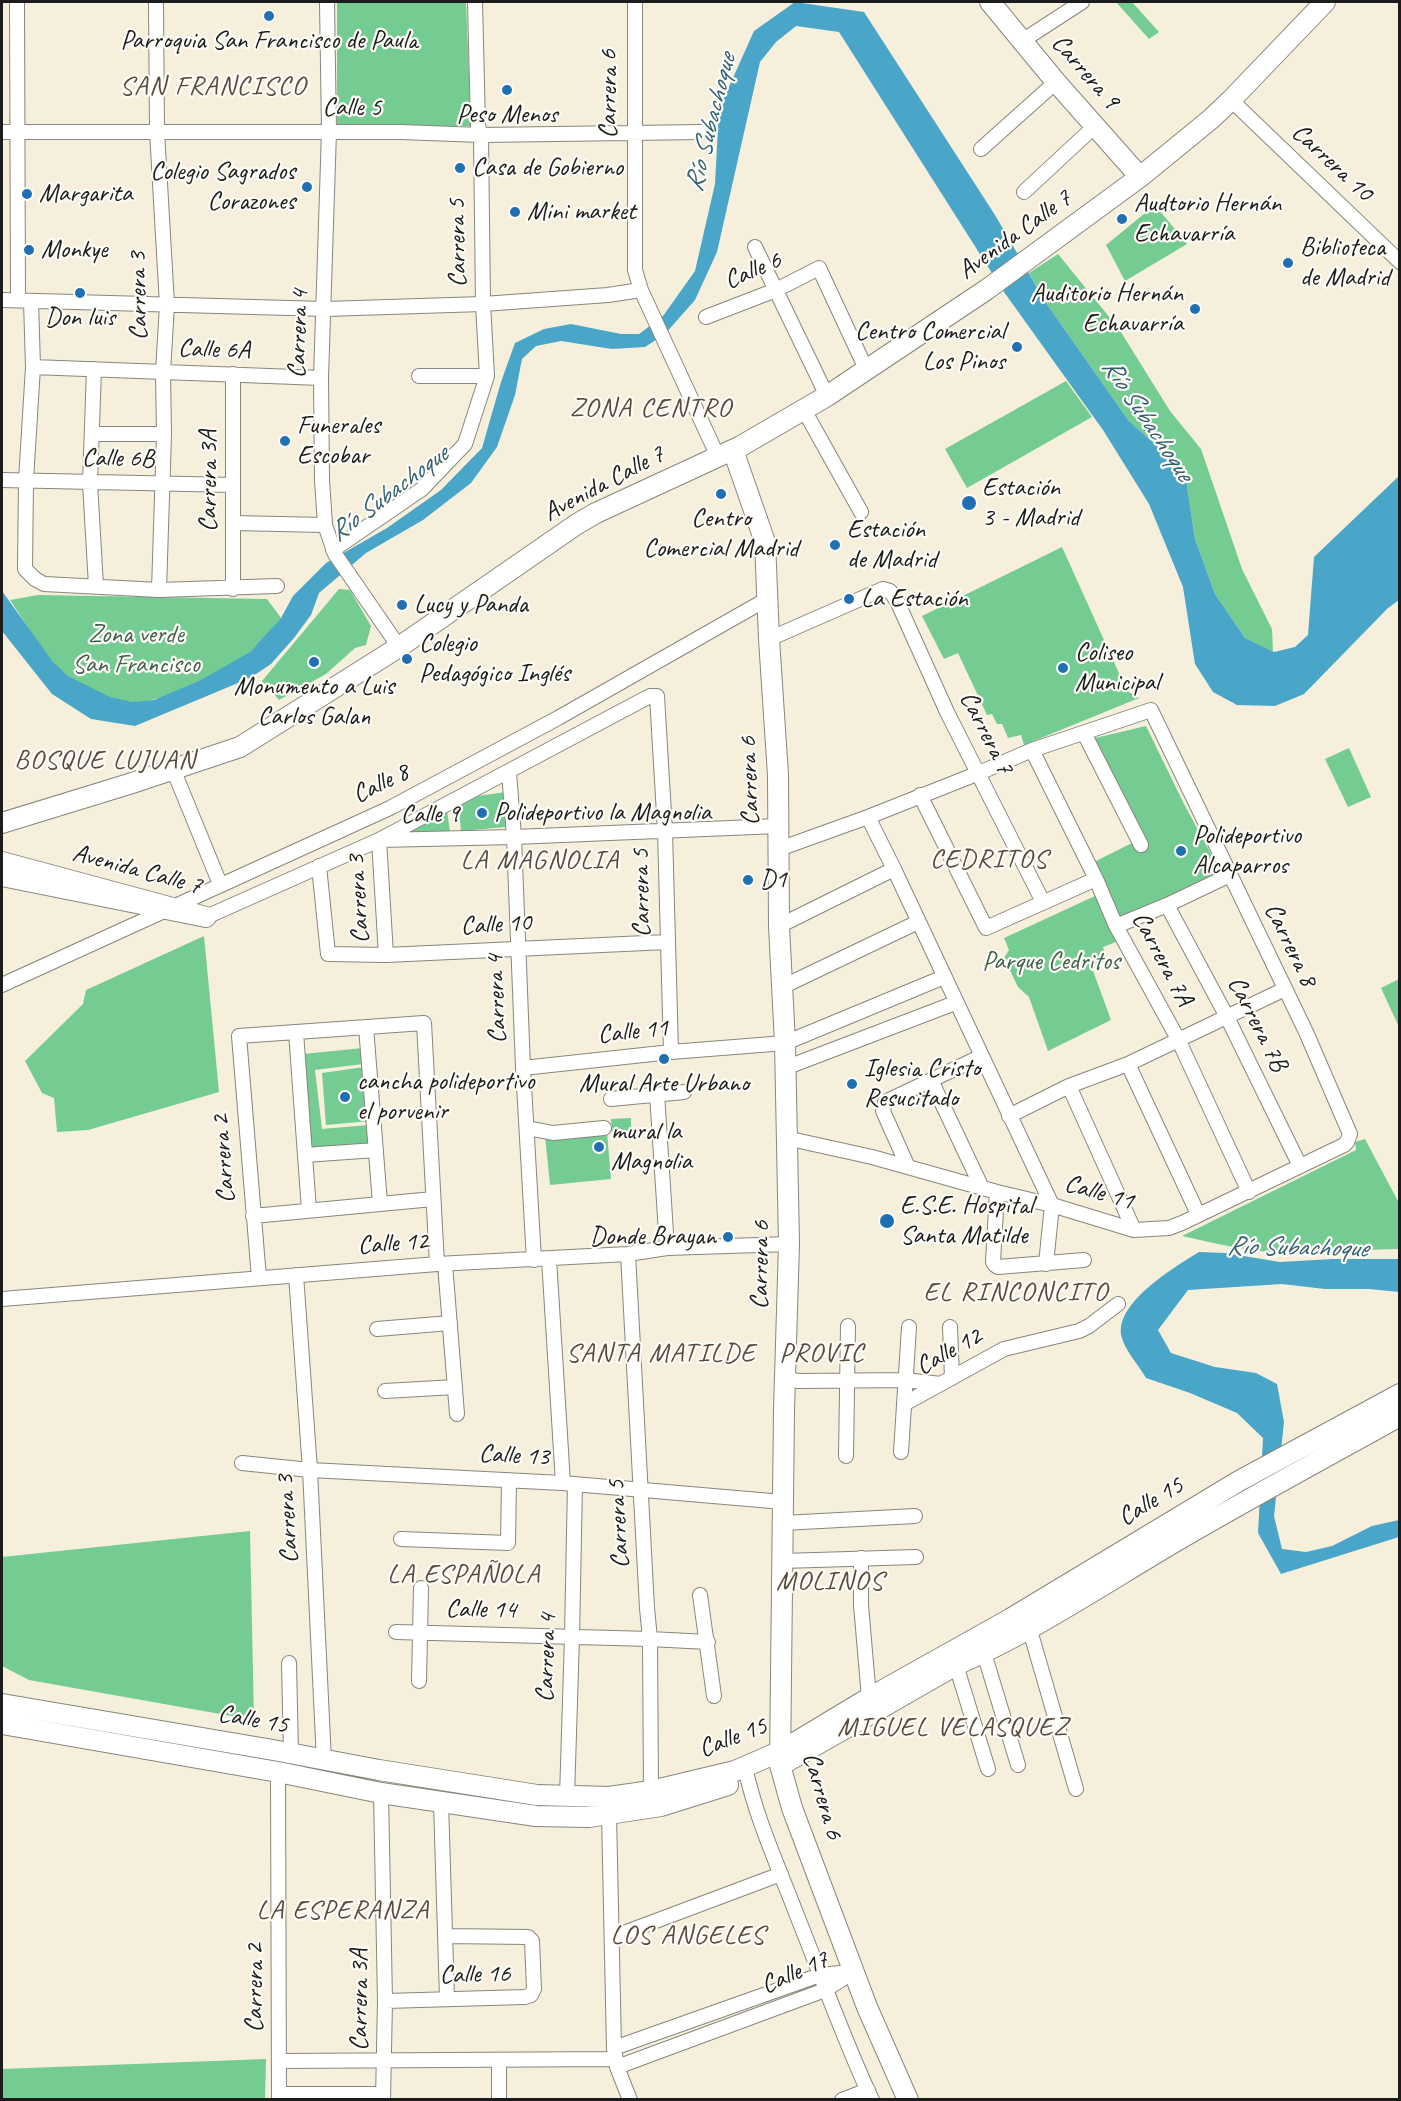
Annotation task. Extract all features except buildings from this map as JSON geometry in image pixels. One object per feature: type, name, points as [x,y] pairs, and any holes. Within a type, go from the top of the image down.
[{"type":"street","points":[[18,2],[24,300],[33,367],[26,480],[25,568],[35,579],[44,584],[159,590],[277,586]]},
{"type":"street","name":"Carrera 3","points":[[156,2],[157,131],[167,305],[163,372],[164,434],[159,590]]},
{"type":"street","name":"Carrera 4","points":[[327,2],[329,131],[321,378],[325,525],[334,552],[399,647]]},
{"type":"street","name":"Carrera 5","points":[[475,2],[487,376]]},
{"type":"street","name":"Carrera 6","points":[[635,2],[634,270],[666,343],[726,453],[765,542],[778,775],[779,926],[785,1043],[789,1244],[783,1502],[781,1758],[792,1808],[867,2007],[908,2100]]},
{"type":"street","name":"Carrera 9","points":[[990,2],[1056,82],[1140,177]]},
{"type":"street","points":[[1022,41],[1082,2]]},
{"type":"street","name":"Avenida Calle 7","points":[[2,823],[240,747],[399,647],[577,524],[726,453],[827,396],[986,290],[1140,177],[1231,100],[1325,2]]},
{"type":"street","points":[[981,149],[1056,82]]},
{"type":"street","name":"Carrera 10","points":[[1231,100],[1398,259]]},
{"type":"street","points":[[1024,192],[1095,126]]},
{"type":"street","name":"Calle 5","points":[[2,132],[329,131],[481,135],[702,132]]},
{"type":"street","points":[[755,247],[827,396]]},
{"type":"street","name":"Calle 6","points":[[706,317],[776,290],[819,268],[866,369]]},
{"type":"street","points":[[2,300],[324,309],[483,304],[608,295],[641,290]]},
{"type":"street","name":"Calle 6A","points":[[33,367],[321,378]]},
{"type":"street","points":[[94,369],[90,483],[96,586]]},
{"type":"street","name":"Carrera 3A","points":[[233,589],[234,374]]},
{"type":"street","points":[[334,552],[422,489],[465,444],[487,376],[419,376]]},
{"type":"street","points":[[804,410],[861,512]]},
{"type":"street","points":[[92,434],[164,434]]},
{"type":"street","name":"Calle 6B","points":[[2,480],[233,485]]},
{"type":"street","points":[[233,524],[325,525]]},
{"type":"street","name":"Carrera 7","points":[[769,639],[884,589],[890,591],[897,601],[947,712],[1043,903]]},
{"type":"street","name":"Calle 8","points":[[2,985],[390,808],[558,718],[769,598]]},
{"type":"street","name":"Carrera 5","points":[[509,772],[650,696],[657,696],[665,831],[671,1052]]},
{"type":"street","name":"Carrera 8","points":[[1084,733],[1151,710],[1285,989],[1349,1130],[1349,1138]]},
{"type":"street","points":[[779,849],[868,817],[1032,750],[1084,733],[1141,845]]},
{"type":"street","name":"Carrera 7A","points":[[1032,750],[1096,879],[1116,926],[1178,1039],[1248,1192]]},
{"type":"street","points":[[173,769],[220,884]]},
{"type":"street","points":[[379,840],[509,772]]},
{"type":"street","name":"Carrera 4","points":[[509,772],[534,1260]]},
{"type":"street","points":[[920,795],[986,928],[1096,879]]},
{"type":"street","points":[[868,817],[1052,1205],[1046,1264]]},
{"type":"street","name":"Calle 9","points":[[206,916],[379,840],[778,826]]},
{"type":"street","name":"Carrera 3","points":[[379,840],[386,955]]},
{"type":"street","name":"Avenida Calle 7","points":[[2,862],[206,916]]},
{"type":"street","name":"Carrera 3","points":[[319,866],[328,954]]},
{"type":"street","points":[[779,926],[894,869]]},
{"type":"street","points":[[1116,926],[1230,875]]},
{"type":"street","name":"Avenida Calle 7","points":[[2,876],[206,916]]},
{"type":"street","name":"Carrera 7B","points":[[1167,905],[1227,1017],[1300,1166]]},
{"type":"street","points":[[782,987],[918,922]]},
{"type":"street","name":"Calle 10","points":[[328,954],[386,955],[519,947],[667,942]]},
{"type":"street","name":"Calle 11","points":[[523,1068],[671,1052],[785,1043],[944,977]]},
{"type":"street","points":[[1009,1116],[1070,1086],[1128,1064],[1285,989]]},
{"type":"street","points":[[785,1068],[956,1003]]},
{"type":"street","points":[[309,1210],[296,1032],[423,1023],[433,1199],[450,1323],[458,1414]]},
{"type":"street","points":[[366,1027],[380,1203]]},
{"type":"street","name":"Carrera 2","points":[[259,1278],[239,1036],[296,1032]]},
{"type":"street","points":[[909,1167],[883,1107],[885,1102],[982,1056]]},
{"type":"street","points":[[1128,1064],[1198,1214]]},
{"type":"street","points":[[931,1080],[982,1188]]},
{"type":"street","points":[[1070,1086],[1134,1230]]},
{"type":"street","points":[[611,1099],[684,1092]]},
{"type":"street","points":[[657,1094],[667,1248]]},
{"type":"street","points":[[527,1128],[553,1133],[604,1128]]},
{"type":"street","name":"Calle 11","points":[[786,1138],[872,1157],[1052,1205],[1134,1230],[1169,1228],[1344,1145],[1349,1138]]},
{"type":"street","points":[[305,1155],[376,1150]]},
{"type":"street","points":[[998,1192],[993,1262],[995,1265],[998,1267],[1084,1260]]},
{"type":"street","points":[[253,1216],[433,1199]]},
{"type":"street","name":"Calle 12","points":[[2,1299],[441,1264],[628,1254],[667,1248],[789,1244]]},
{"type":"street","name":"Carrera 5","points":[[628,1254],[650,1639],[651,1791]]},
{"type":"street","name":"Carrera 4","points":[[549,1259],[569,1483],[572,1637],[567,1797]]},
{"type":"street","name":"Carrera 3","points":[[296,1275],[310,1470],[324,1761]]},
{"type":"street","name":"Calle 12","points":[[904,1404],[1004,1349],[1079,1331],[1118,1304]]},
{"type":"street","points":[[377,1329],[450,1323]]},
{"type":"street","points":[[846,1456],[848,1326]]},
{"type":"street","points":[[901,1452],[909,1327]]},
{"type":"street","points":[[785,1379],[847,1382],[947,1381],[950,1327]]},
{"type":"street","points":[[385,1391],[455,1387]]},
{"type":"street","name":"Calle 15","points":[[781,1758],[869,1698],[1010,1619],[1239,1481],[1400,1394]]},
{"type":"street","name":"Calle 15","points":[[2,1724],[278,1772],[381,1793],[536,1816],[589,1817],[661,1806],[781,1758],[956,1665],[984,1653],[1223,1513],[1400,1416]]},
{"type":"street","name":"Calle 13","points":[[242,1463],[310,1470],[569,1483],[783,1502]]},
{"type":"street","points":[[401,1539],[508,1543],[509,1480]]},
{"type":"street","points":[[1217,1494],[1223,1513]]},
{"type":"street","points":[[783,1523],[915,1516]]},
{"type":"street","points":[[783,1561],[916,1557]]},
{"type":"street","points":[[861,1558],[861,1605],[869,1698]]},
{"type":"street","points":[[419,1682],[421,1588]]},
{"type":"street","points":[[700,1595],[714,1696]]},
{"type":"street","points":[[1029,1627],[1076,1789]]},
{"type":"street","name":"Calle 14","points":[[396,1632],[708,1642]]},
{"type":"street","points":[[984,1653],[1018,1765]]},
{"type":"street","points":[[289,1663],[291,1754]]},
{"type":"street","points":[[956,1665],[988,1769]]},
{"type":"street","name":"Calle 15","points":[[2,1704],[324,1761],[537,1795],[609,1797],[651,1791],[735,1771],[746,1773]]},
{"type":"street","points":[[186,1757],[187,1736]]},
{"type":"street","name":"Carrera 2","points":[[278,1772],[279,2097]]},
{"type":"street","points":[[746,1773],[825,1990],[870,2095],[842,2100]]},
{"type":"street","name":"Carrera 3A","points":[[381,1793],[385,2001],[383,2097]]},
{"type":"street","points":[[441,1802],[447,2000]]},
{"type":"street","points":[[609,1814],[615,2058],[630,2100]]},
{"type":"street","points":[[613,1937],[781,1874]]},
{"type":"street","name":"Calle 16","points":[[385,2001],[531,1995],[534,1989],[533,1958],[532,1941],[528,1937],[446,1936]]},
{"type":"street","name":"Calle 17","points":[[615,2058],[820,1975],[855,1971]]},
{"type":"street","name":"Calle 17","points":[[279,2061],[499,2061],[615,2058],[825,1990],[855,1971]]},
{"type":"street","points":[[499,2061],[499,2100]]},
{"type":"street","points":[[279,2097],[383,2097]]},
{"type":"green space","points":[[337,2],[466,2],[471,126],[337,126]]},
{"type":"green space","points":[[1116,2],[1132,2],[1159,32],[1149,39]]},
{"type":"green space","points":[[1155,205],[1187,244],[1125,281],[1106,245]]},
{"type":"green space","points":[[1058,254],[1119,329],[1170,411],[1201,449],[1242,569],[1272,629],[1273,652],[1245,638],[1215,594],[1195,539],[1186,479],[1176,463],[1129,421],[1046,303],[1029,273]]},
{"type":"green space","points":[[1066,381],[1092,417],[967,488],[945,449]]},
{"type":"green space","points":[[1062,547],[1127,691],[1139,698],[1024,745],[1021,735],[1008,738],[1002,724],[997,724],[992,714],[987,715],[958,653],[944,659],[922,616]]},
{"type":"green space","points":[[339,589],[350,590],[371,626],[366,645],[355,648],[326,674],[279,700],[262,681]]},
{"type":"green space","name":"Zona verde San Francisco","points":[[38,595],[267,599],[281,618],[254,648],[226,668],[194,685],[161,698],[133,702],[108,697],[91,689],[69,677],[53,662],[10,600]]},
{"type":"green space","points":[[1146,726],[1223,876],[1118,923],[1092,863],[1138,840],[1091,739]]},
{"type":"green space","points":[[1349,748],[1371,797],[1348,807],[1325,759]]},
{"type":"green space","name":"Polideportivo la Magnolia","points":[[505,792],[505,827],[461,831],[458,799]]},
{"type":"green space","points":[[447,810],[450,832],[405,833]]},
{"type":"green space","name":"Parque Cedritos","points":[[1095,896],[1101,896],[1121,940],[1103,947],[1108,960],[1092,968],[1111,1020],[1048,1051],[1029,997],[1018,987],[1004,958],[1009,950],[1004,938]]},
{"type":"green space","points":[[204,936],[219,1092],[88,1130],[57,1132],[54,1098],[42,1093],[25,1061],[83,1004],[86,990]]},
{"type":"green space","points":[[1399,979],[1399,1027],[1381,988]]},
{"type":"green space","points":[[363,1048],[363,1064],[315,1070],[322,1129],[369,1125],[371,1144],[311,1148],[303,1054]]},
{"type":"green space","name":"cancha polideportivo el porvenir","points":[[364,1067],[370,1121],[326,1125],[322,1073]]},
{"type":"green space","points":[[631,1118],[631,1133],[612,1134],[611,1119]]},
{"type":"green space","points":[[607,1132],[611,1179],[550,1185],[545,1136]]},
{"type":"green space","points":[[1365,1139],[1399,1203],[1399,1249],[1278,1253],[1237,1248],[1182,1236],[1356,1150],[1355,1142]]},
{"type":"green space","points":[[250,1531],[254,1720],[29,1680],[2,1666],[2,1557]]},
{"type":"green space","points":[[266,2059],[265,2099],[2,2099],[2,2069]]},
{"type":"water","points":[[795,2],[864,12],[995,215],[1046,303],[1129,421],[1176,463],[1186,479],[1195,539],[1215,594],[1245,638],[1274,652],[1295,647],[1308,635],[1314,557],[1399,476],[1399,600],[1388,608],[1304,694],[1275,706],[1237,705],[1213,692],[1195,664],[1183,587],[1149,504],[1103,430],[1004,292],[839,32],[796,26],[776,42],[760,62],[717,252],[695,300],[665,334],[645,347],[612,349],[561,341],[536,346],[522,359],[515,395],[497,447],[471,483],[423,520],[366,553],[319,593],[311,615],[294,638],[271,664],[250,678],[135,726],[91,719],[52,694],[2,631],[2,591],[53,662],[68,676],[110,697],[132,702],[154,700],[199,681],[250,652],[281,618],[293,596],[326,563],[387,528],[441,490],[482,448],[515,343],[544,329],[571,324],[621,334],[639,334],[663,316],[695,271],[715,184],[719,109],[754,31]]},
{"type":"water","points":[[1199,1252],[1225,1253],[1280,1262],[1399,1259],[1399,1292],[1325,1289],[1282,1284],[1188,1290],[1158,1330],[1171,1353],[1215,1367],[1256,1373],[1277,1384],[1284,1422],[1274,1516],[1282,1549],[1306,1552],[1332,1546],[1372,1526],[1399,1520],[1399,1537],[1281,1574],[1258,1533],[1263,1438],[1237,1413],[1146,1378],[1122,1338],[1121,1325],[1126,1312],[1136,1300],[1161,1277]]},
{"type":"place","name":"Parroquia San Francisco de Paula","points":[[269,16]]},
{"type":"place","name":"Peso Menos","points":[[507,90]]},
{"type":"place","name":"Casa de Gobierno","points":[[460,168]]},
{"type":"place","name":"Colegio Sagrados Corazones","points":[[307,187]]},
{"type":"place","name":"Margarita","points":[[27,194]]},
{"type":"place","name":"Mini market","points":[[515,212]]},
{"type":"place","name":"Audtorio Hernán Echavarría","points":[[1122,219]]},
{"type":"place","name":"Monkye","points":[[29,250]]},
{"type":"place","name":"Biblioteca de Madrid","points":[[1288,263]]},
{"type":"place","name":"Don luis","points":[[80,293]]},
{"type":"place","name":"Auditorio Hernán Echavarría","points":[[1195,309]]},
{"type":"place","name":"Centro Comercial Los Pinos","points":[[1017,347]]},
{"type":"place","name":"Funerales Escobar","points":[[285,441]]},
{"type":"place","name":"Centro Comercial Madrid","points":[[721,494]]},
{"type":"place","name":"Estación 3 - Madrid","points":[[969,503]]},
{"type":"place","name":"Estación de Madrid","points":[[835,545]]},
{"type":"place","name":"La Estación","points":[[849,599]]},
{"type":"place","name":"Lucy y Panda","points":[[402,605]]},
{"type":"place","name":"Colegio Pedagógico Inglés","points":[[407,659]]},
{"type":"place","name":"Monumento a Luis Carlos Galan","points":[[314,662]]},
{"type":"place","name":"Coliseo Municipal","points":[[1063,668]]},
{"type":"place","name":"Polideportivo la Magnolia","points":[[482,813]]},
{"type":"place","name":"Polideportivo Alcaparros","points":[[1181,851]]},
{"type":"place","name":"D1","points":[[748,880]]},
{"type":"place","name":"Mural Arte Urbano","points":[[664,1059]]},
{"type":"place","name":"Iglesia Cristo Resucitado","points":[[852,1084]]},
{"type":"place","name":"cancha polideportivo el porvenir","points":[[345,1097]]},
{"type":"place","name":"mural la Magnolia","points":[[599,1147]]},
{"type":"place","name":"E.S.E. Hospital Santa Matilde","points":[[887,1221]]},
{"type":"place","name":"Donde Brayan","points":[[728,1237]]},
{"type":"district","name":"SAN FRANCISCO","points":[[213,87]]},
{"type":"district","name":"ZONA CENTRO","points":[[651,409]]},
{"type":"district","name":"BOSQUE LUJUAN","points":[[105,761]]},
{"type":"district","name":"CEDRITOS","points":[[989,860]]},
{"type":"district","name":"LA MAGNOLIA","points":[[540,861]]},
{"type":"district","name":"EL RINCONCITO","points":[[1016,1293]]},
{"type":"district","name":"SANTA MATILDE","points":[[661,1354]]},
{"type":"district","name":"PROVIC","points":[[822,1354]]},
{"type":"district","name":"LA ESPAÑOLA","points":[[464,1575]]},
{"type":"district","name":"MOLINOS","points":[[830,1582]]},
{"type":"district","name":"MIGUEL VELASQUEZ","points":[[953,1728]]},
{"type":"district","name":"LA ESPERANZA","points":[[343,1911]]},
{"type":"district","name":"LOS ANGELES","points":[[688,1936]]},
{"type":"water label","name":"Río Subachoque","points":[[711,123]]},
{"type":"water label","name":"Río Subachoque","points":[[1147,420]]},
{"type":"water label","name":"Río Subachoque","points":[[389,494]]},
{"type":"water label","name":"Río Subachoque","points":[[1297,1248]]}]
